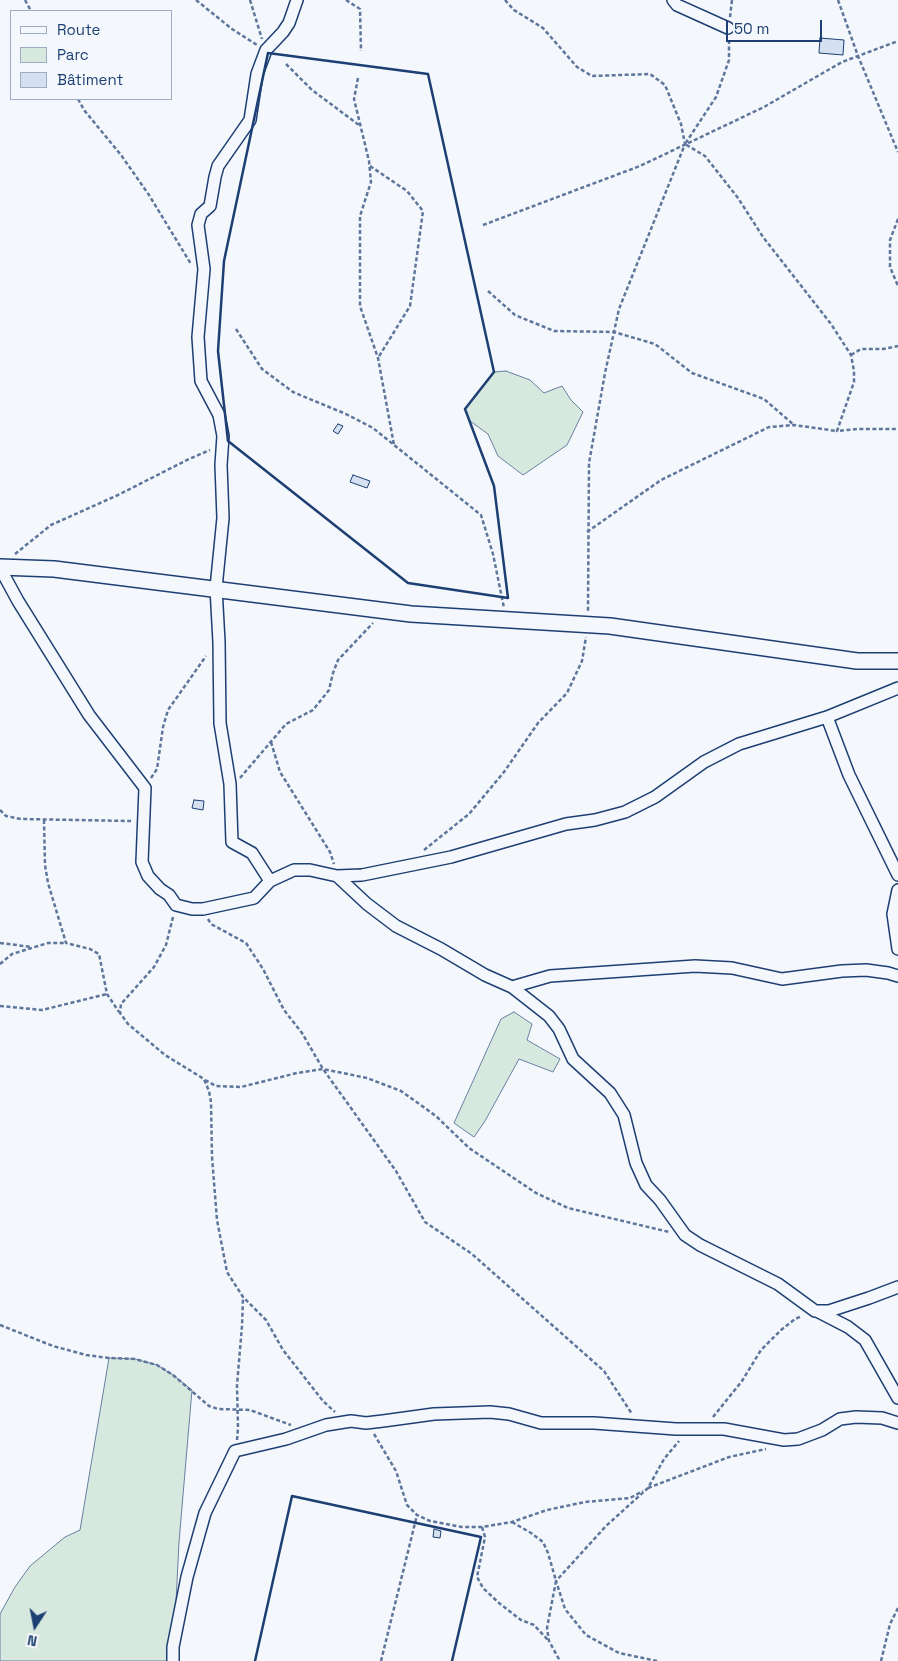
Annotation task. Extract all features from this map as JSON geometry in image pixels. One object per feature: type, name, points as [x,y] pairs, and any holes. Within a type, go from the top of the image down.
[{"type":"street","points":[[270,881],[252,853],[232,842],[230,791],[220,723],[216,588],[223,518],[222,428],[219,415],[201,381],[198,337],[204,269],[198,220],[201,214],[210,206],[218,166],[250,120],[257,74],[266,50],[283,32],[297,0]]},
{"type":"street","points":[[673,0],[678,5],[728,28]]},
{"type":"street","points":[[898,661],[857,661],[587,624],[410,614],[54,569],[0,568],[23,610],[89,715],[145,788],[142,862],[148,876],[160,889],[169,895],[176,905],[192,909],[203,909],[254,898],[270,881],[294,870],[310,870],[337,876],[362,875],[450,857],[566,824],[596,820],[625,812],[655,797],[704,762],[739,744],[827,717],[898,688]]},
{"type":"street","points":[[827,717],[849,775],[898,875]]},
{"type":"street","points":[[337,876],[396,926],[442,949],[484,975],[512,988],[549,1016],[559,1028],[574,1059],[610,1093],[624,1115],[636,1163],[646,1185],[660,1200],[685,1235],[700,1245],[778,1284],[815,1311],[848,1327],[865,1340],[898,1398]]},
{"type":"street","points":[[898,890],[893,914],[898,949]]},
{"type":"street","points":[[512,988],[550,976],[695,966],[732,968],[782,979],[842,970],[866,970],[898,976]]},
{"type":"street","points":[[815,1311],[829,1311],[898,1287]]},
{"type":"street","points":[[173,1661],[173,1647],[187,1577],[205,1513],[235,1451],[286,1439],[326,1425],[352,1421],[366,1423],[434,1414],[490,1412],[509,1414],[541,1423],[594,1423],[676,1429],[724,1429],[784,1440],[798,1439],[822,1430],[840,1419],[856,1417],[882,1418],[898,1423]]},
{"type":"path","points":[[196,0],[232,30],[266,50]]},
{"type":"path","points":[[250,0],[266,50]]},
{"type":"path","points":[[346,0],[360,9],[361,51]]},
{"type":"path","points":[[505,0],[514,10],[543,28],[577,67],[592,76],[650,74],[665,85],[681,124],[685,144],[706,156],[738,198],[763,237],[831,324],[851,355],[854,382],[837,431]]},
{"type":"path","points":[[411,865],[425,848],[469,814],[504,772],[538,723],[567,694],[582,662],[589,606],[587,532],[589,463],[604,373],[619,309],[685,144],[716,97],[729,60],[728,28],[732,0]]},
{"type":"path","points":[[838,0],[858,56],[898,152]]},
{"type":"path","points":[[483,225],[640,166],[764,107],[842,62],[898,41]]},
{"type":"path","points":[[286,64],[312,90],[360,126]]},
{"type":"path","points":[[358,78],[354,99],[370,166],[371,182],[360,216],[360,306],[378,358],[394,446]]},
{"type":"path","points":[[79,100],[84,110],[122,155],[149,195],[202,283]]},
{"type":"path","points":[[370,166],[407,190],[423,211],[410,306],[378,358]]},
{"type":"path","points":[[898,218],[890,240],[890,267],[898,286]]},
{"type":"path","points":[[488,291],[515,315],[554,331],[614,332],[655,344],[692,373],[764,399],[794,425]]},
{"type":"path","points":[[236,329],[262,369],[293,392],[346,414],[373,428],[481,515],[493,554],[507,620]]},
{"type":"path","points":[[851,355],[861,349],[883,349],[898,346]]},
{"type":"path","points":[[587,532],[661,480],[768,427],[794,425],[837,431],[898,429]]},
{"type":"path","points":[[14,555],[51,525],[118,495],[222,444]]},
{"type":"path","points":[[230,791],[286,724],[313,710],[329,690],[338,660],[384,610]]},
{"type":"path","points":[[145,788],[156,769],[168,710],[218,638]]},
{"type":"path","points":[[271,742],[280,772],[330,852],[337,876]]},
{"type":"path","points":[[0,810],[6,816],[14,818],[143,822]]},
{"type":"path","points":[[44,820],[48,883],[66,943]]},
{"type":"path","points":[[120,1013],[120,1004],[154,967],[166,945],[176,905]]},
{"type":"path","points":[[203,909],[211,924],[246,943],[263,969],[284,1010],[302,1033],[323,1069],[396,1171],[425,1222],[472,1254],[604,1371],[640,1426]]},
{"type":"path","points":[[0,943],[34,948]]},
{"type":"path","points":[[0,964],[12,954],[48,943],[66,943],[90,949],[99,954],[107,994],[128,1024],[165,1055],[216,1086],[241,1088],[297,1073],[323,1069],[367,1078],[401,1091],[436,1116],[469,1148],[536,1193],[568,1208],[685,1235]]},
{"type":"path","points":[[0,1006],[42,1010],[107,994]]},
{"type":"path","points":[[204,1079],[211,1102],[212,1157],[217,1220],[227,1272],[243,1297],[266,1320],[283,1350],[324,1401],[334,1412],[352,1421]]},
{"type":"path","points":[[235,1451],[238,1428],[237,1385],[243,1297]]},
{"type":"path","points":[[704,1428],[742,1381],[761,1350],[795,1319],[815,1311]]},
{"type":"path","points":[[0,1325],[53,1346],[78,1353],[109,1358],[135,1359],[157,1365],[174,1375],[208,1406],[218,1409],[250,1410],[309,1432]]},
{"type":"path","points":[[366,1423],[396,1471],[407,1505],[417,1515],[430,1522],[462,1527],[482,1527],[512,1522],[547,1510],[585,1502],[630,1498],[648,1488],[730,1457],[760,1452],[784,1440]]},
{"type":"path","points":[[549,1641],[547,1628],[556,1581],[606,1526],[648,1488],[664,1459],[684,1436]]},
{"type":"path","points":[[381,1661],[417,1515]]},
{"type":"path","points":[[512,1522],[543,1542],[565,1609],[586,1635],[619,1653],[657,1661]]},
{"type":"path","points":[[482,1527],[485,1537],[476,1577],[483,1588],[499,1603],[521,1620],[534,1625],[549,1641],[560,1661]]},
{"type":"path","points":[[882,1661],[890,1624],[898,1608]]},
{"type":"green space","points":[[506,371],[530,380],[544,393],[562,386],[571,400],[583,412],[567,445],[523,475],[498,456],[488,434],[470,421],[465,409],[494,372]]},
{"type":"green space","points":[[514,1012],[532,1024],[527,1040],[560,1059],[553,1072],[519,1059],[485,1121],[474,1137],[454,1123],[501,1019]]},
{"type":"green space","points":[[109,1358],[135,1359],[157,1365],[192,1390],[179,1542],[175,1622],[170,1661],[0,1661],[0,1614],[15,1587],[30,1566],[65,1537],[80,1530]]},
{"type":"building","points":[[820,38],[844,40],[843,55],[819,53]]},
{"type":"building","points":[[338,424],[343,426],[338,434],[333,431]]},
{"type":"building","points":[[353,475],[370,481],[367,488],[350,482]]},
{"type":"building","points":[[194,800],[204,801],[203,810],[192,808]]},
{"type":"building","points":[[434,1529],[441,1531],[440,1538],[433,1537]]},
{"type":"wall","points":[[268,53],[428,74],[494,372],[465,409],[494,486],[508,598],[408,583],[228,441],[218,351],[224,261],[268,53]]},
{"type":"wall","points":[[255,1661],[292,1496],[481,1537],[452,1661]]}]
